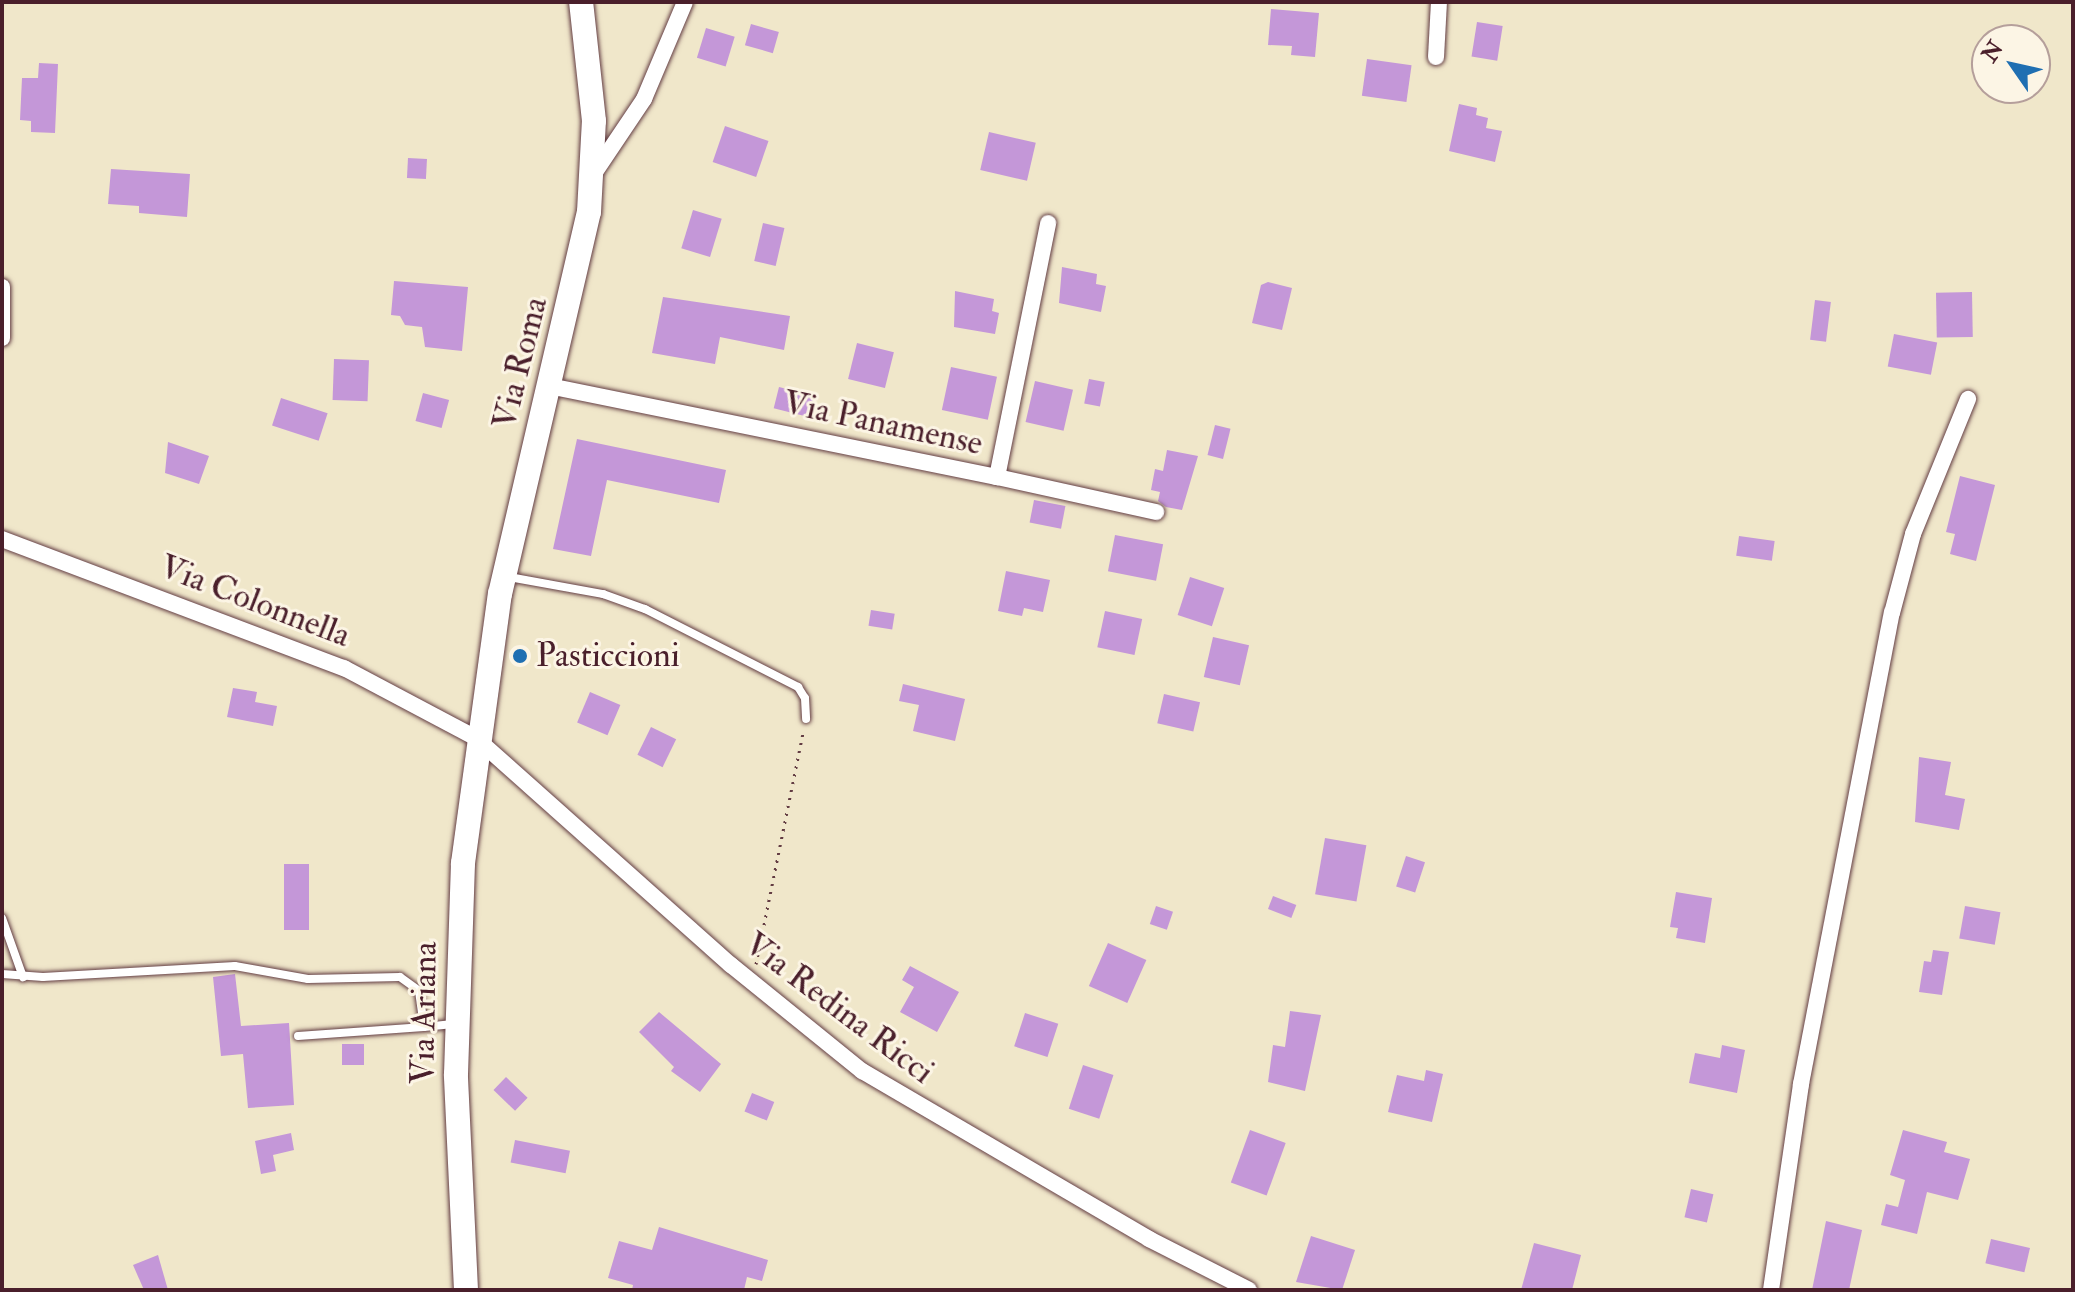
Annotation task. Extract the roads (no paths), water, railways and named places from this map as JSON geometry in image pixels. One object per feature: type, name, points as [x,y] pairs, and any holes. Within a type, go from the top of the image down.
[{"type":"main road","name":"Via Roma","points":[[476,738],[503,576],[578,272],[593,175],[592,95],[581,2]]},
{"type":"main road","name":"Via Ariana","points":[[466,1290],[456,1024],[461,893],[476,738]]},
{"type":"street","points":[[593,175],[644,99],[685,2]]},
{"type":"street","points":[[1436,57],[1439,2]]},
{"type":"street","name":"Via Panamense","points":[[549,386],[997,477],[1048,223]]},
{"type":"street","points":[[2,287],[2,338]]},
{"type":"street","points":[[1771,1290],[1805,1060],[1895,599],[1913,534],[1968,399]]},
{"type":"street","points":[[997,477],[1156,512]]},
{"type":"street","name":"Via Colonnella","points":[[2,539],[344,668],[476,738]]},
{"type":"street","name":"Via Redina Ricci","points":[[476,738],[752,983],[898,1094],[1149,1239],[1249,1290]]},
{"type":"lane","points":[[503,576],[603,594],[645,609],[798,687],[805,698],[806,719]]},
{"type":"lane","points":[[2,918],[23,977]]},
{"type":"lane","points":[[2,974],[23,977],[235,966],[308,979],[400,977],[419,991],[424,1027]]},
{"type":"lane","points":[[298,1036],[456,1024]]},
{"type":"place","name":"Pasticcioni","points":[[520,656]]}]
